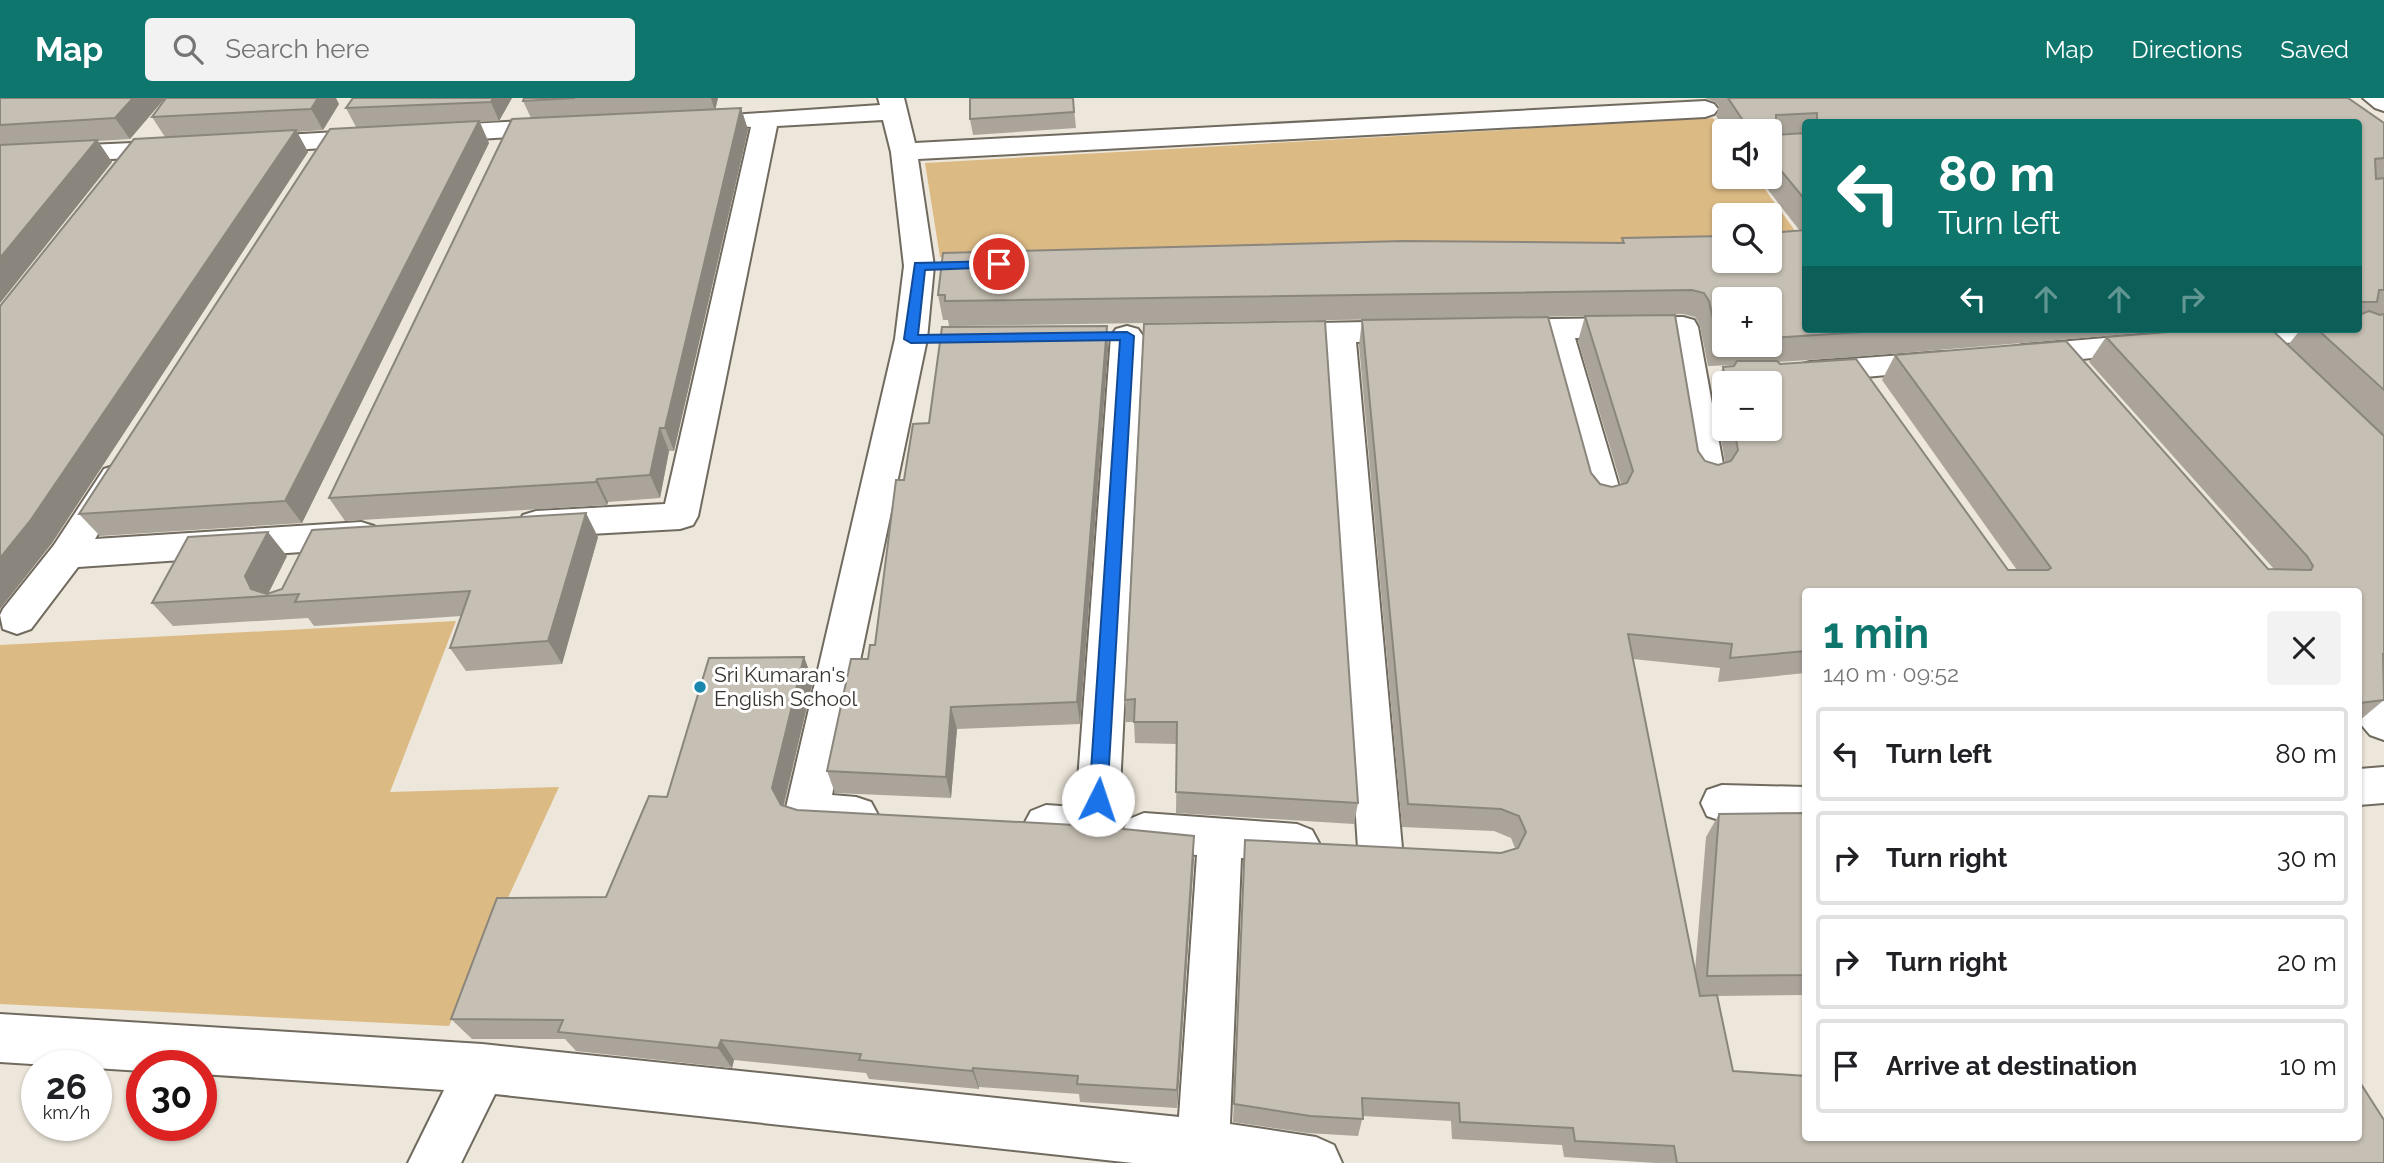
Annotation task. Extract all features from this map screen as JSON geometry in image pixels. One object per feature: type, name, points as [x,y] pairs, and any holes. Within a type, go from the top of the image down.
[{"type":"street","points":[[506,142],[526,98]]},
{"type":"street","points":[[2376,98],[2384,103]]},
{"type":"street","points":[[723,113],[766,118],[892,105],[933,266],[924,339],[807,812],[889,816]]},
{"type":"street","points":[[312,175],[352,109]]},
{"type":"street","points":[[904,152],[1321,119],[1705,109]]},
{"type":"street","points":[[505,526],[680,516],[766,118]]},
{"type":"street","points":[[120,173],[163,119]]},
{"type":"street","points":[[229,146],[334,141],[506,142],[592,126]]},
{"type":"street","points":[[0,157],[202,148]]},
{"type":"street","points":[[1247,334],[1683,327],[1706,379],[1708,475]]},
{"type":"street","points":[[1557,329],[1604,497]]},
{"type":"street","points":[[1014,823],[1399,849],[1340,332]]},
{"type":"street","points":[[1787,374],[2289,333]]},
{"type":"street","points":[[1097,827],[1127,336]]},
{"type":"street","points":[[2256,336],[2285,364]]},
{"type":"street","points":[[2059,352],[2087,383]]},
{"type":"street","points":[[1854,370],[1878,403]]},
{"type":"street","points":[[17,619],[67,554],[134,451]]},
{"type":"street","points":[[67,554],[397,533]]},
{"type":"street","points":[[2362,697],[2384,723]]},
{"type":"street","points":[[2362,787],[2384,785]]},
{"type":"street","points":[[1722,803],[1802,806]]},
{"type":"street","points":[[1203,1144],[1220,839]]},
{"type":"street","points":[[0,1038],[482,1068],[1203,1144],[1316,1163]]},
{"type":"street","points":[[434,1163],[482,1068]]},
{"type":"shaded area","points":[[1713,118],[1712,189],[1765,189],[1775,203],[1712,203],[1712,254],[1528,264],[940,257],[925,163]]},
{"type":"shaded area","points":[[1782,213],[1802,240],[1802,247],[1782,249]]},
{"type":"shaded area","points":[[456,621],[390,792],[559,787],[449,1026],[0,1004],[0,645]]},
{"type":"building","points":[[0,98],[133,98],[115,118],[0,125]]},
{"type":"building","points":[[166,98],[318,98],[311,109],[152,117]]},
{"type":"building","points":[[353,98],[493,98],[491,102],[346,108]]},
{"type":"building","points":[[524,98],[575,98],[523,101]]},
{"type":"building","points":[[970,98],[1073,98],[1074,112],[970,119]]},
{"type":"building","points":[[1728,98],[2348,98],[2384,123],[2384,158],[2375,159],[2376,179],[2384,178],[2384,290],[2379,290],[2377,302],[2362,302],[2362,119],[1817,119],[1817,113],[1776,115],[1776,119],[1742,119]]},
{"type":"building","points":[[741,108],[665,428],[660,428],[650,475],[597,479],[596,482],[329,498],[512,119]]},
{"type":"building","points":[[479,121],[285,501],[79,514],[330,129]]},
{"type":"building","points":[[296,130],[30,521],[0,558],[0,306],[134,139]]},
{"type":"building","points":[[1802,133],[1802,196],[1782,172],[1782,135]]},
{"type":"building","points":[[97,140],[0,258],[0,145]]},
{"type":"building","points":[[1802,230],[1802,333],[1847,333],[1782,337],[1782,287],[1712,287],[1712,314],[1704,293],[1692,290],[945,301],[945,295],[938,295],[943,253],[1403,241],[1624,243],[1622,238],[1712,236],[1712,273],[1782,273],[1782,232]]},
{"type":"building","points":[[2369,311],[2384,314],[2384,390],[2321,333],[2362,333],[2362,314]]},
{"type":"building","points":[[1675,315],[1698,451],[1705,461],[1718,465],[1731,461],[1738,450],[1736,441],[1782,441],[1782,371],[1724,371],[1723,367],[1734,366],[1737,361],[1777,361],[1780,364],[1856,359],[2008,570],[2048,570],[2051,568],[1895,355],[2066,341],[2268,569],[2311,570],[2313,566],[2307,556],[2106,337],[2156,333],[2275,333],[2384,436],[2384,700],[2362,703],[2362,588],[1802,588],[1802,651],[1730,658],[1732,644],[1628,634],[1700,996],[1717,995],[1733,1071],[1802,1076],[1802,1141],[2362,1141],[2362,1086],[2384,1120],[2384,1163],[1677,1163],[1674,1146],[1575,1141],[1573,1128],[1460,1122],[1459,1103],[1362,1098],[1363,1119],[1310,1116],[1234,1104],[1245,840],[1501,853],[1518,848],[1526,832],[1519,816],[1501,809],[1408,804],[1362,320],[1548,317],[1591,473],[1600,484],[1612,487],[1627,483],[1633,471],[1585,316]]},
{"type":"building","points":[[1325,321],[1358,803],[1176,792],[1177,722],[1134,722],[1135,699],[1125,700],[1144,324]]},
{"type":"building","points":[[1107,326],[1077,702],[951,707],[946,777],[827,771],[851,659],[868,659],[870,645],[875,645],[896,480],[904,480],[913,424],[929,423],[942,327]]},
{"type":"building","points":[[586,513],[548,641],[450,648],[470,591],[295,602],[299,594],[152,603],[188,537],[268,532],[245,576],[251,589],[267,594],[282,589],[312,530]]},
{"type":"building","points":[[804,657],[772,788],[781,805],[797,810],[1093,826],[1194,836],[1177,1090],[1077,1084],[1078,1076],[973,1068],[972,1071],[859,1060],[861,1054],[721,1040],[718,1048],[558,1032],[563,1020],[451,1019],[497,898],[606,897],[649,796],[667,797],[709,658]]},
{"type":"building","points":[[1802,813],[1802,975],[1707,976],[1719,814]]},
{"type":"place","name":"Sri Kumaran's English School","points":[[700,687]]},
{"type":"route","points":[[999,264],[919,266],[911,339],[1127,336],[1098,800]]}]
